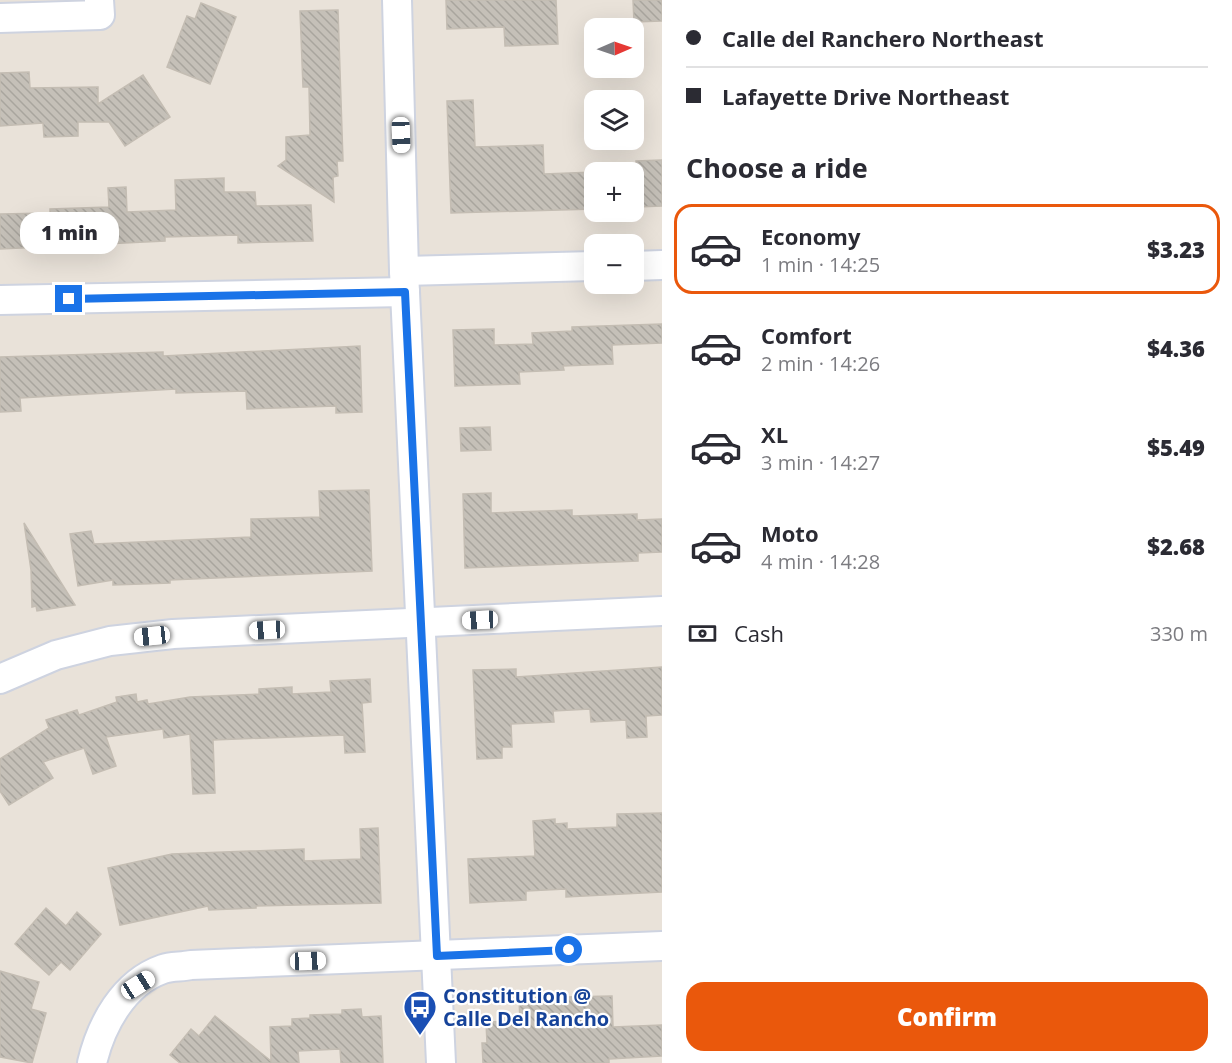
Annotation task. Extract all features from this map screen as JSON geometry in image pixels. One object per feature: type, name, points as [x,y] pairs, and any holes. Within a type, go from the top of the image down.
[{"type":"street","points":[[398,0],[405,281],[441,1063]]},
{"type":"street","points":[[0,18],[100,8]]},
{"type":"street","points":[[644,266],[662,265]]},
{"type":"street","points":[[0,300],[405,281],[584,268]]},
{"type":"street","points":[[0,679],[56,655],[110,641],[173,634],[662,611]]},
{"type":"street","points":[[92,1063],[98,1037],[116,1006],[138,985],[163,969],[191,965],[662,946]]},
{"type":"building","points":[[446,0],[556,0],[558,44],[505,46],[504,27],[447,29]]},
{"type":"building","points":[[633,0],[662,0],[662,21],[644,22],[644,18],[634,18]]},
{"type":"building","points":[[201,3],[236,17],[210,84],[167,67],[187,16],[195,19]]},
{"type":"building","points":[[338,10],[343,161],[337,161],[338,176],[333,177],[334,202],[278,166],[286,160],[286,137],[310,135],[309,87],[303,87],[300,11]]},
{"type":"building","points":[[29,72],[30,88],[98,87],[98,104],[143,75],[170,117],[125,146],[109,122],[78,122],[78,136],[44,137],[43,123],[0,126],[0,73]]},
{"type":"building","points":[[473,100],[475,147],[543,145],[544,174],[584,172],[584,209],[451,213],[447,101]]},
{"type":"building","points":[[662,160],[662,206],[644,207],[644,162],[636,161]]},
{"type":"building","points":[[224,178],[224,192],[255,192],[256,206],[311,205],[313,241],[238,243],[238,235],[165,237],[165,241],[0,249],[0,214],[50,213],[50,209],[109,207],[108,188],[126,187],[127,212],[176,210],[175,180]]},
{"type":"building","points":[[662,324],[662,343],[612,345],[613,364],[563,366],[564,370],[519,372],[520,384],[455,386],[453,330],[494,329],[494,345],[533,344],[532,333],[572,331],[572,327]]},
{"type":"building","points":[[360,346],[362,412],[336,413],[336,406],[247,409],[246,391],[176,393],[176,389],[20,398],[21,411],[0,412],[0,357],[163,352],[163,356]]},
{"type":"building","points":[[490,427],[491,450],[461,451],[460,428]]},
{"type":"building","points":[[369,490],[372,571],[170,580],[170,583],[113,585],[113,580],[78,586],[70,534],[91,531],[94,544],[251,537],[251,519],[320,517],[319,491]]},
{"type":"building","points":[[491,493],[491,513],[572,510],[572,516],[637,514],[637,520],[662,519],[662,552],[638,553],[638,561],[465,568],[463,494]]},
{"type":"building","points":[[24,523],[75,605],[37,611],[36,606],[32,607],[31,570]]},
{"type":"building","points":[[662,667],[662,715],[646,716],[647,737],[627,738],[626,720],[591,722],[590,709],[553,711],[554,722],[511,724],[512,747],[502,747],[502,758],[477,759],[473,670],[516,669],[516,677]]},
{"type":"building","points":[[370,679],[371,702],[362,703],[365,752],[345,753],[344,735],[213,740],[215,793],[193,794],[190,734],[164,738],[163,729],[106,737],[116,766],[93,774],[84,748],[43,762],[53,778],[9,805],[0,791],[0,759],[49,728],[46,720],[77,710],[79,715],[117,702],[116,697],[136,694],[137,702],[147,700],[148,704],[190,697],[259,694],[259,689],[292,687],[292,694],[331,692],[330,681]]},
{"type":"building","points":[[662,813],[662,892],[566,897],[566,889],[526,891],[526,900],[470,903],[468,859],[535,856],[533,821],[555,819],[555,824],[567,823],[567,829],[617,827],[617,814]]},
{"type":"building","points":[[378,828],[381,903],[256,906],[256,908],[209,910],[208,906],[120,925],[108,868],[172,854],[304,849],[304,861],[361,859],[360,829]]},
{"type":"building","points":[[46,908],[66,926],[77,912],[101,934],[70,970],[61,962],[49,975],[15,944]]},
{"type":"building","points":[[0,971],[39,982],[31,1009],[46,1013],[32,1063],[0,1057]]},
{"type":"building","points":[[612,996],[613,1027],[662,1025],[662,1056],[609,1059],[609,1063],[483,1063],[482,1043],[487,1043],[486,1022],[520,1021],[519,998]]},
{"type":"building","points":[[361,1009],[362,1017],[381,1016],[383,1063],[341,1063],[340,1049],[298,1051],[299,1063],[180,1063],[170,1055],[191,1029],[199,1036],[215,1016],[271,1061],[270,1027],[292,1026],[292,1019],[310,1018],[310,1015],[342,1014],[342,1010]]},
{"type":"place","name":"Constitution @ Calle Del Rancho","points":[[420,1036]]},
{"type":"route","points":[[69,299],[405,292],[437,956],[569,950]]}]
